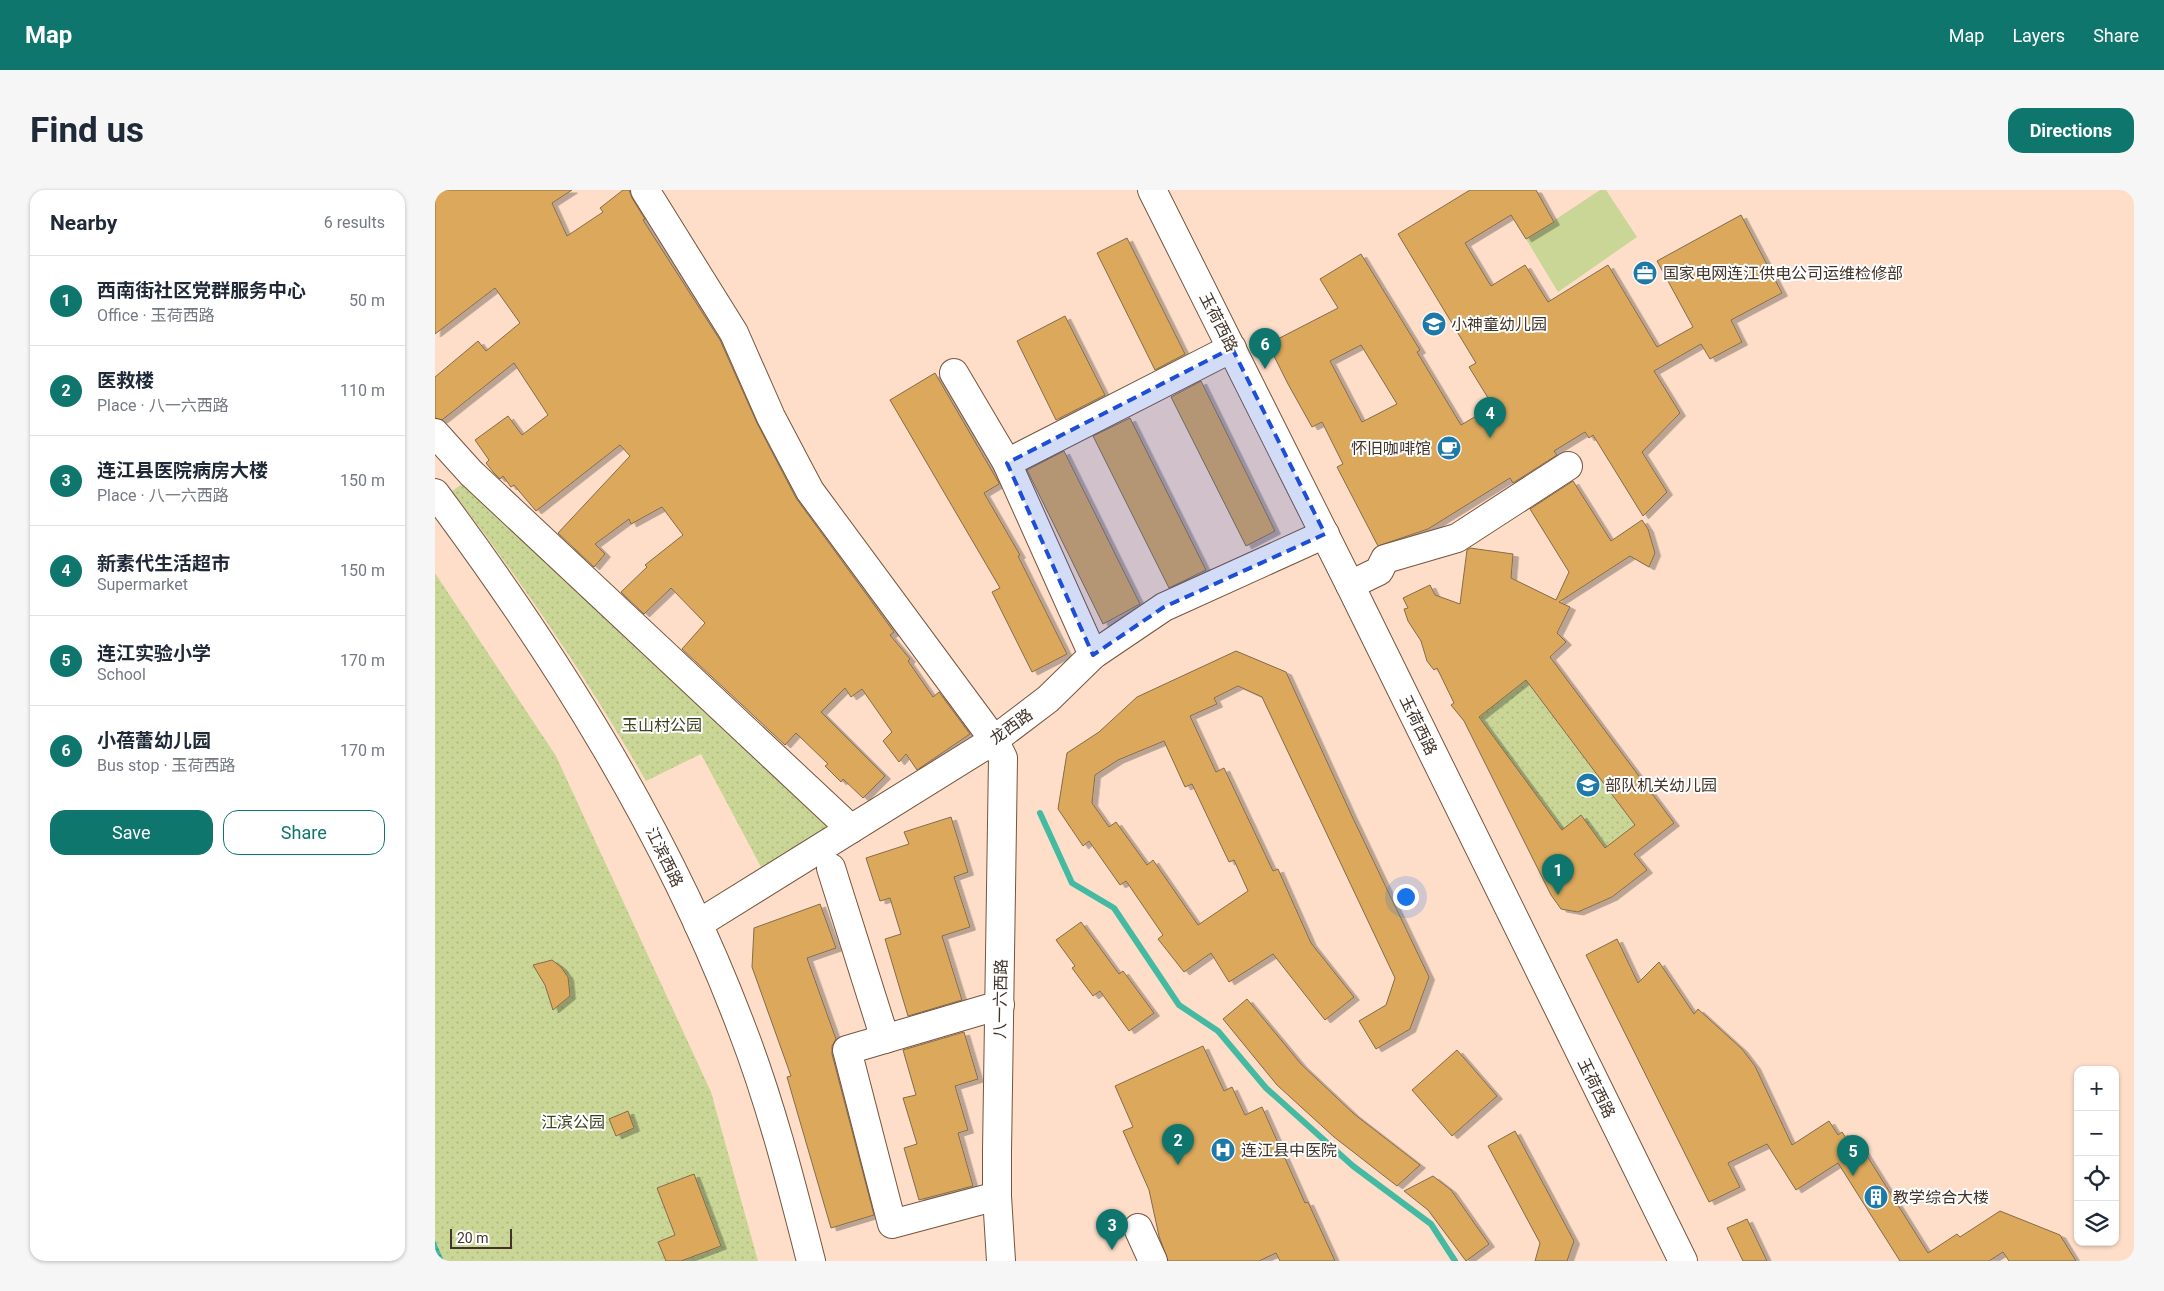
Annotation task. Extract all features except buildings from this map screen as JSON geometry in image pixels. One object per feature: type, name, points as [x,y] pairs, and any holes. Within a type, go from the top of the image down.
[{"type":"street","name":"八一六西路","points":[[645,190],[734,334],[771,416],[810,491],[994,740],[1003,758],[997,1196],[1001,1261]]},
{"type":"street","name":"玉荷西路","points":[[1153,190],[1325,534],[1683,1261]]},
{"type":"street","points":[[1007,463],[1232,348]]},
{"type":"street","points":[[953,373],[1007,463],[1093,655]]},
{"type":"street","points":[[435,433],[471,473],[851,829]]},
{"type":"street","points":[[1350,585],[1379,571],[1385,559],[1457,538],[1568,466]]},
{"type":"street","name":"江滨西路","points":[[435,493],[490,567],[594,726],[652,828],[698,924],[731,1001],[758,1072],[811,1261]]},
{"type":"street","name":"龙西路","points":[[698,924],[994,740],[1048,699],[1093,655],[1164,607],[1325,534]]},
{"type":"street","points":[[831,868],[885,1039]]},
{"type":"street","points":[[997,1196],[892,1224],[847,1050],[1000,1005]]},
{"type":"street","points":[[1138,1228],[1153,1261]]},
{"type":"highlighted area","points":[[1232,348],[1325,534],[1164,607],[1093,655],[1007,463]]},
{"type":"green space","points":[[1600,190],[1606,190],[1637,237],[1558,292],[1526,239]]},
{"type":"green space","name":"玉山村公园","points":[[466,481],[830,827],[761,867],[701,754],[646,781],[554,633],[452,491]]},
{"type":"green space","name":"江滨公园","points":[[435,573],[556,756],[711,1092],[758,1261],[444,1261],[435,1240]]},
{"type":"green space","points":[[1526,680],[1635,825],[1619,866],[1581,816],[1562,830],[1479,717]]},
{"type":"water","points":[[435,1240],[444,1261],[435,1261]]},
{"type":"waterway","points":[[1040,813],[1072,883],[1114,908],[1179,1005],[1218,1031],[1266,1088],[1353,1166],[1431,1224],[1455,1261]]},
{"type":"place","name":"国家电网连江供电公司运维检修部","points":[[1645,273]]},
{"type":"place","name":"小神童幼儿园","points":[[1434,324]]},
{"type":"place","name":"小蓓蕾幼儿园","points":[[1265,369]]},
{"type":"place","name":"新素代生活超市","points":[[1490,438]]},
{"type":"place","name":"怀旧咖啡馆","points":[[1449,448]]},
{"type":"place","name":"部队机关幼儿园","points":[[1588,785]]},
{"type":"place","name":"西南街社区党群服务中心","points":[[1558,895]]},
{"type":"place","name":"连江县中医院","points":[[1223,1150]]},
{"type":"place","name":"医救楼","points":[[1178,1165]]},
{"type":"place","name":"连江实验小学","points":[[1853,1176]]},
{"type":"place","name":"教学综合大楼","points":[[1876,1197]]},
{"type":"place","name":"连江县医院病房大楼","points":[[1112,1250]]}]
